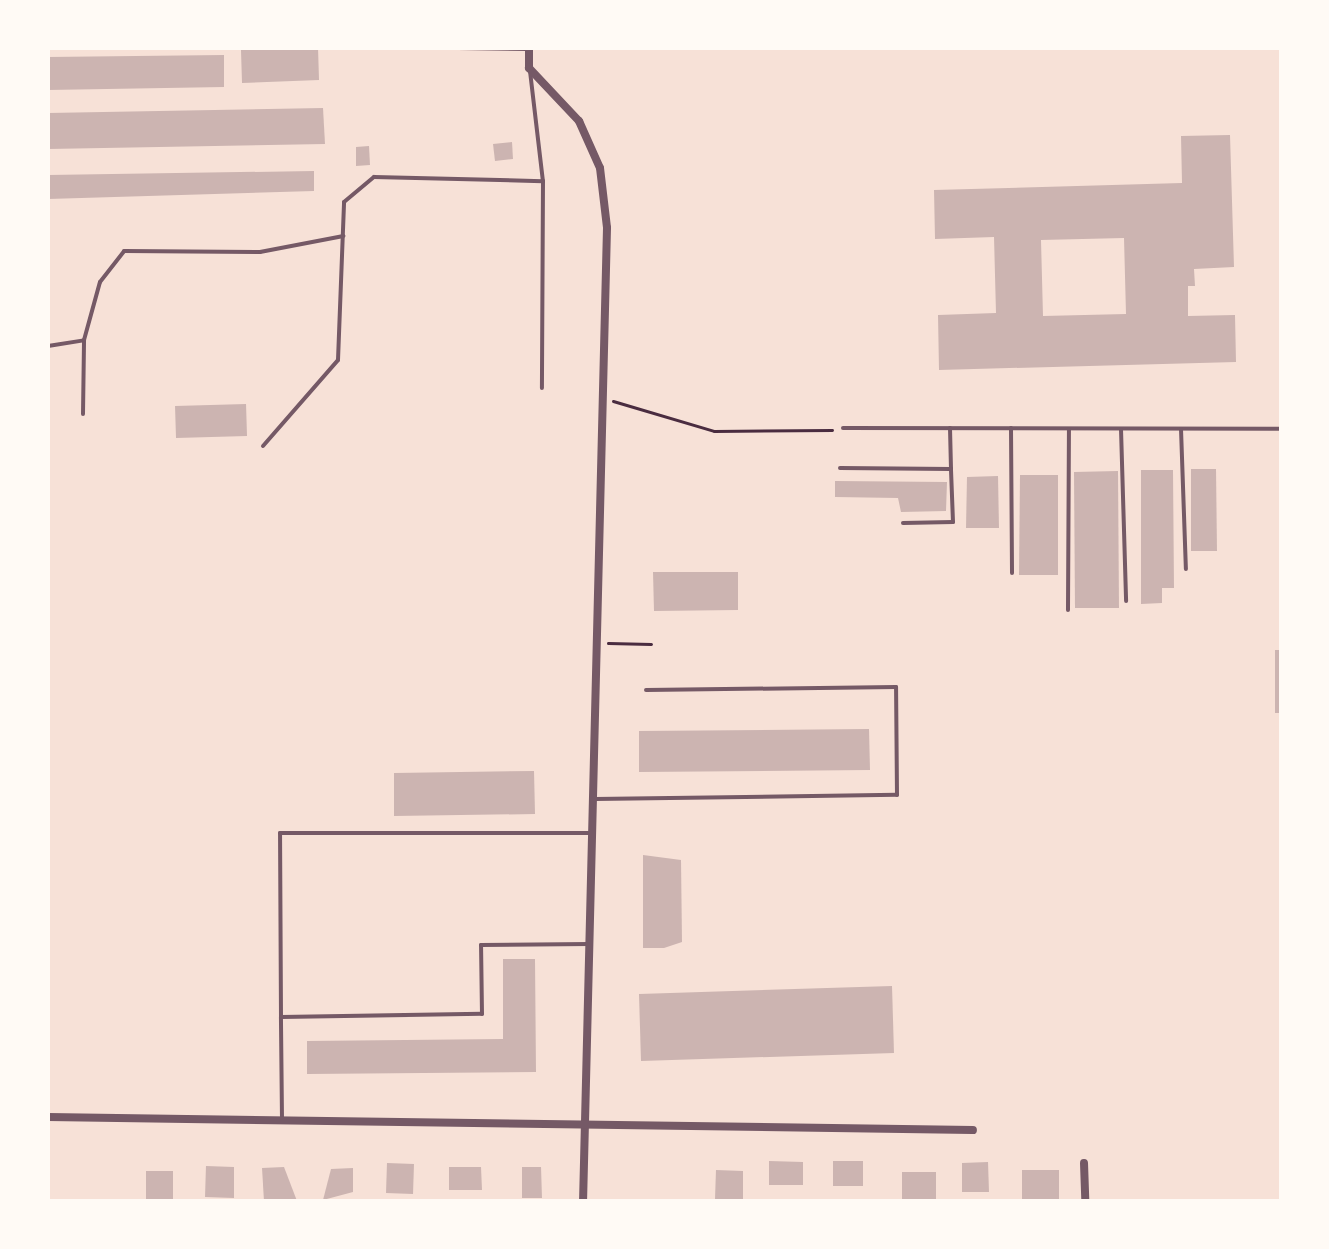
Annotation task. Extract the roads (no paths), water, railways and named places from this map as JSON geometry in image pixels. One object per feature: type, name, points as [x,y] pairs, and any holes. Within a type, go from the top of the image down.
[{"type":"street","points":[[529,49],[529,68],[579,121],[600,168],[607,228],[583,1201]]},
{"type":"street","points":[[48,1117],[585,1122],[973,1130]]},
{"type":"street","points":[[1084,1163],[1085,1201]]},
{"type":"lane","points":[[458,48],[529,49]]},
{"type":"lane","points":[[529,68],[543,181],[542,388]]},
{"type":"lane","points":[[263,446],[338,360],[344,202],[374,177],[543,181]]},
{"type":"lane","points":[[83,414],[84,340],[100,282],[124,251],[260,252],[343,236]]},
{"type":"lane","points":[[48,346],[84,340]]},
{"type":"lane","points":[[843,428],[1281,429]]},
{"type":"lane","points":[[903,523],[953,522],[950,428]]},
{"type":"lane","points":[[1011,428],[1012,573]]},
{"type":"lane","points":[[1068,610],[1069,429]]},
{"type":"lane","points":[[1121,429],[1126,601]]},
{"type":"lane","points":[[1181,429],[1186,569]]},
{"type":"lane","points":[[840,468],[951,469]]},
{"type":"lane","points":[[593,799],[897,795],[896,687],[646,690]]},
{"type":"lane","points":[[282,1119],[280,833],[592,833]]},
{"type":"lane","points":[[281,1017],[482,1014],[481,945],[589,944]]}]
